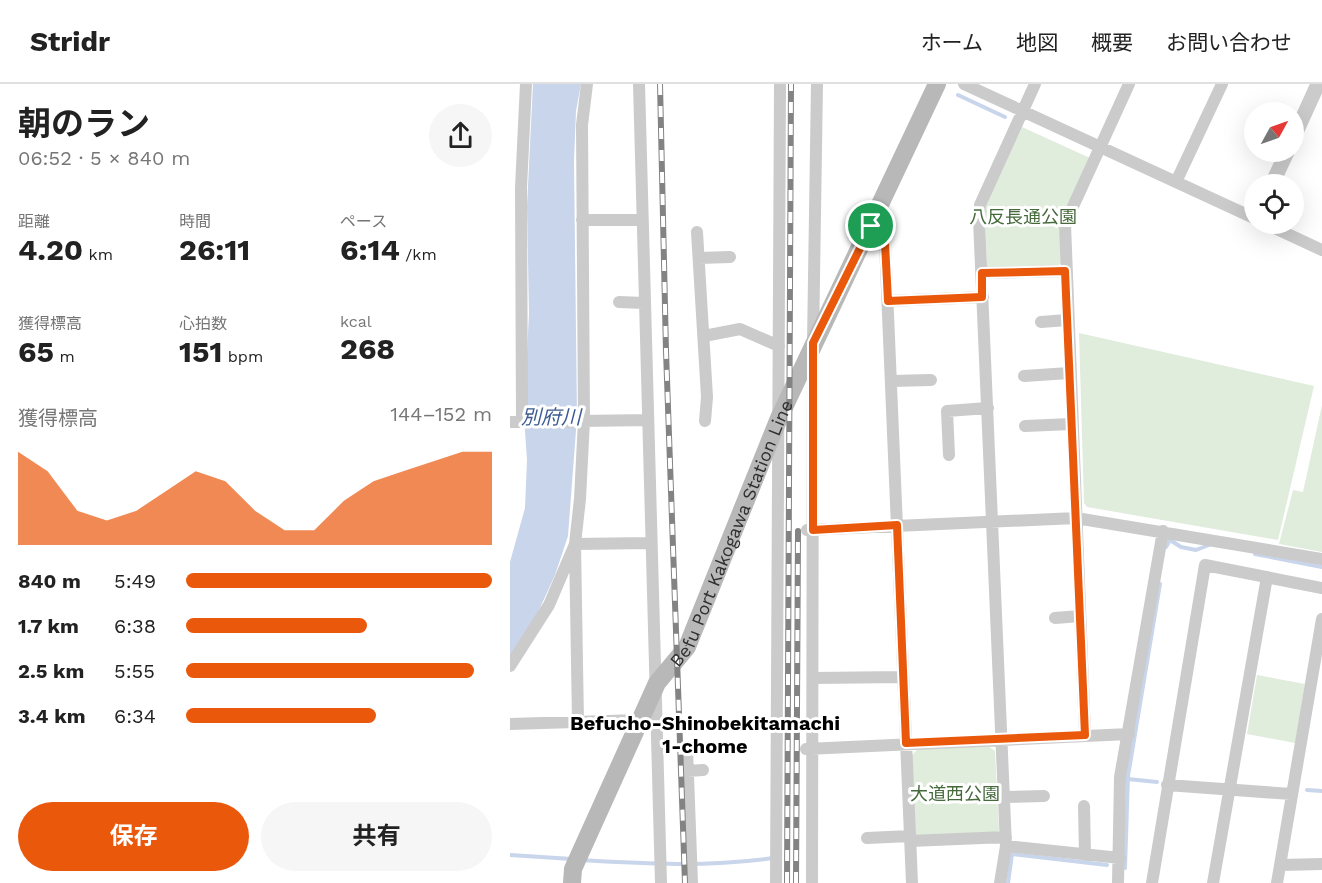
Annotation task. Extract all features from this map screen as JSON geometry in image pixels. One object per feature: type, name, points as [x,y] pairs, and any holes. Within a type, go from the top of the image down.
[{"type":"main road","name":"Befu Port Kakogawa Station Line","points":[[572,883],[573,869],[639,720],[657,683],[687,647],[779,418],[937,84]]},
{"type":"street","points":[[526,84],[516,422],[648,420]]},
{"type":"street","points":[[578,722],[574,544],[580,499],[584,420],[582,125],[587,84]]},
{"type":"street","points":[[639,84],[661,883]]},
{"type":"street","points":[[776,883],[780,84]]},
{"type":"street","points":[[812,883],[809,749],[813,678],[810,530],[817,84]]},
{"type":"street","points":[[964,84],[1244,213]]},
{"type":"street","points":[[1000,883],[1006,842],[980,205],[1035,84]]},
{"type":"street","points":[[1085,735],[1065,271],[1065,224],[1130,84]]},
{"type":"street","points":[[1176,182],[1222,84]]},
{"type":"street","points":[[1304,115],[1318,84]]},
{"type":"street","points":[[582,220],[642,220]]},
{"type":"street","points":[[871,226],[885,243],[912,883],[905,883]]},
{"type":"street","points":[[698,232],[704,336],[712,397],[705,421]]},
{"type":"street","points":[[1288,234],[1322,250]]},
{"type":"street","points":[[699,258],[730,257]]},
{"type":"street","points":[[982,273],[1065,271]]},
{"type":"street","points":[[888,301],[982,297]]},
{"type":"street","points":[[619,302],[644,303]]},
{"type":"street","points":[[1041,322],[1067,320]]},
{"type":"street","points":[[704,336],[740,329],[779,346]]},
{"type":"street","points":[[1024,376],[1069,373]]},
{"type":"street","points":[[891,381],[931,380]]},
{"type":"street","points":[[949,455],[947,411],[988,408]]},
{"type":"street","points":[[1025,426],[1071,424]]},
{"type":"street","points":[[810,530],[1076,518],[1322,559]]},
{"type":"street","points":[[1118,883],[1120,777],[1130,734],[1163,531]]},
{"type":"street","points":[[574,544],[650,543]]},
{"type":"street","points":[[510,666],[549,604],[574,544]]},
{"type":"street","points":[[1152,883],[1205,564],[1322,588]]},
{"type":"street","points":[[1214,883],[1267,577]]},
{"type":"street","points":[[1055,618],[1080,616]]},
{"type":"street","points":[[1277,883],[1322,619]]},
{"type":"street","points":[[813,678],[903,677]]},
{"type":"street","points":[[510,724],[639,720]]},
{"type":"street","points":[[809,749],[1130,734]]},
{"type":"street","points":[[687,749],[692,883]]},
{"type":"street","points":[[688,771],[703,770]]},
{"type":"street","points":[[1167,785],[1291,794]]},
{"type":"street","points":[[1004,797],[1044,795]]},
{"type":"street","points":[[1084,806],[1085,855]]},
{"type":"street","points":[[867,838],[1006,842],[1085,855],[1120,858]]},
{"type":"street","points":[[691,843],[705,843]]},
{"type":"street","points":[[1281,866],[1322,864]]},
{"type":"green space","name":"八反長通公園","points":[[1022,127],[1090,158],[1060,224],[1061,263],[1056,268],[990,271],[987,267],[985,208]]},
{"type":"green space","points":[[1079,333],[1314,386],[1278,540],[1087,507],[1084,503]]},
{"type":"green space","points":[[1322,405],[1322,552],[1279,544],[1293,490],[1303,492]]},
{"type":"green space","points":[[1257,675],[1305,684],[1295,743],[1247,734]]},
{"type":"green space","name":"大道西公園","points":[[988,746],[995,751],[999,831],[995,835],[918,838],[915,834],[911,756],[919,748]]},
{"type":"water","name":"別府川","points":[[533,84],[581,84],[576,111],[574,161],[577,417],[568,536],[555,575],[533,623],[510,659],[510,562],[525,508],[527,460],[524,417],[529,313],[527,206]]},
{"type":"waterway","points":[[958,95],[1005,117]]},
{"type":"waterway","points":[[1166,547],[1170,540],[1181,547],[1196,550],[1209,545]]},
{"type":"waterway","points":[[1255,554],[1322,567]]},
{"type":"waterway","points":[[1125,868],[1128,776],[1160,584]]},
{"type":"waterway","points":[[1128,779],[1157,782]]},
{"type":"waterway","points":[[1307,790],[1322,791]]},
{"type":"waterway","points":[[1008,883],[1012,854],[1107,865]]},
{"type":"waterway","points":[[510,855],[572,859]]},
{"type":"waterway","points":[[582,860],[702,864],[773,858]]},
{"type":"railway","points":[[660,84],[666,351],[685,883]]},
{"type":"railway","points":[[787,883],[791,84]]},
{"type":"railway","points":[[796,883],[798,531]]},
{"type":"district","name":"Befucho-Shinobekitamachi 1-chome","points":[[705,734]]},
{"type":"route","points":[[871,226],[885,243],[888,301],[982,297],[982,273],[1065,271],[1085,735],[906,743],[897,525],[813,530],[813,343],[871,226]]}]
